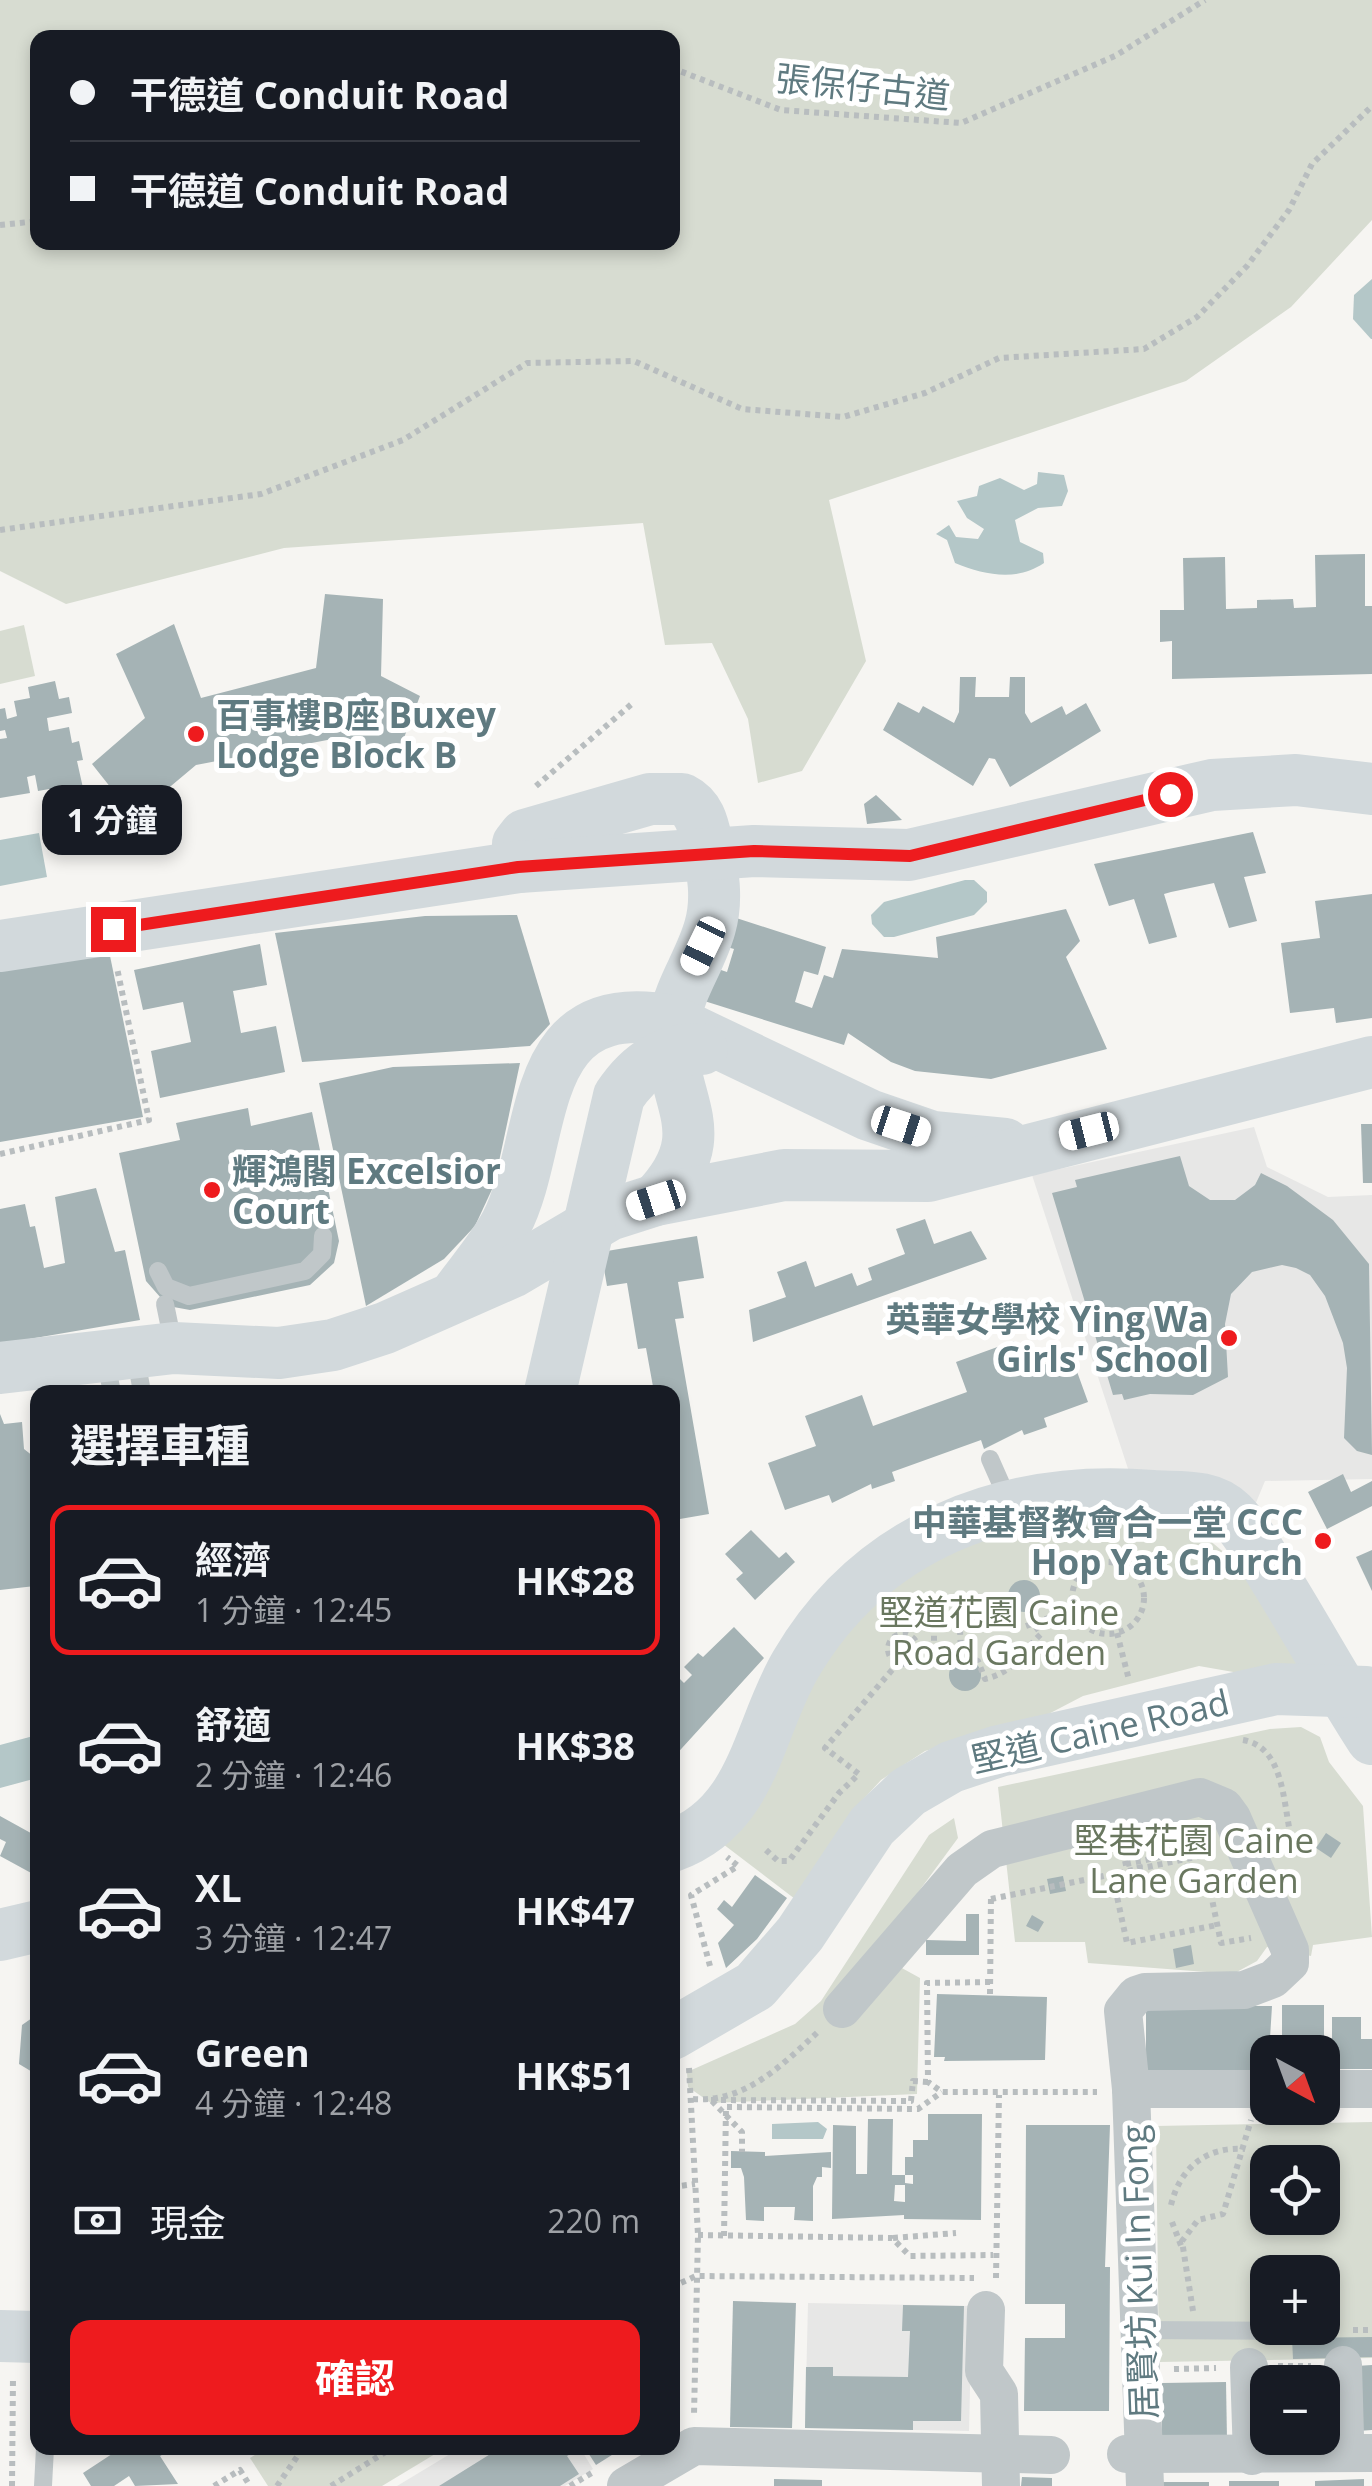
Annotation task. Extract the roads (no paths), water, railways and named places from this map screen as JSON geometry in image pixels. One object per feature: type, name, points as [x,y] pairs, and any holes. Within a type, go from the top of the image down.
[{"type":"street","points":[[0,946],[298,910],[518,867],[713,855],[910,856],[1170,794],[1238,782],[1296,780],[1372,790]]},
{"type":"street","points":[[518,867],[518,844],[525,836],[650,799],[688,802],[702,819],[714,882],[710,928],[678,1006],[673,1036],[674,1070],[690,1126],[689,1150],[682,1169],[656,1200]]},
{"type":"street","points":[[434,1300],[506,1225],[524,1177],[545,1081],[568,1048],[583,1035],[612,1022],[656,1018],[734,1050],[813,1111],[933,1137],[1027,1147]]},
{"type":"street","points":[[552,1385],[619,1096],[618,1060],[583,1035]]},
{"type":"street","points":[[619,1096],[640,1070],[665,1054],[687,1049],[734,1050]]},
{"type":"street","points":[[0,1368],[306,1350],[360,1338],[434,1300],[512,1272],[609,1215],[656,1200],[784,1176],[900,1179],[954,1170],[1027,1147],[1372,1062]]},
{"type":"street","points":[[784,1176],[813,1111]]},
{"type":"street","points":[[524,1177],[530,1199],[568,1236]]},
{"type":"street","points":[[680,1842],[698,1834],[730,1806],[752,1770],[796,1664],[847,1594],[915,1541],[1011,1508],[1073,1496],[1185,1496],[1209,1501],[1230,1512],[1362,1699],[1372,1739]]},
{"type":"street","name":"堅道 Caine Road","points":[[680,2030],[737,2000],[773,1969],[872,1826],[930,1777],[998,1750],[1276,1689],[1362,1699]]},
{"type":"street","name":"居賢坊 Kui In Fong","points":[[842,2010],[962,1870],[992,1849],[1200,1797],[1224,1807],[1292,1956],[1290,1963],[1260,1986],[1145,1992],[1127,2002],[1123,2011],[1116,2090],[1137,2330],[1138,2465]]},
{"type":"street","points":[[0,1917],[30,1924]]},
{"type":"street","points":[[0,1935],[30,1928]]},
{"type":"street","points":[[1340,2089],[1372,2088]]},
{"type":"street","points":[[1116,2090],[1250,2100]]},
{"type":"street","points":[[995,2293],[984,2371],[999,2394],[1000,2468]]},
{"type":"street","points":[[1138,2465],[1358,2445],[1343,2365]]},
{"type":"street","points":[[1239,2368],[1252,2456]]},
{"type":"street","points":[[680,2454],[694,2446],[1000,2468],[1051,2455]]},
{"type":"street","points":[[626,2486],[679,2455]]},
{"type":"lane","points":[[158,1271],[166,1287],[177,1294],[208,1292],[305,1271],[322,1254],[323,1236]]},
{"type":"lane","points":[[990,1459],[1011,1508]]},
{"type":"lane","points":[[1137,2330],[1250,2332]]},
{"type":"lane","points":[[44,2486],[45,2455]]},
{"type":"place","name":"百事樓B座 Buxey Lodge Block B","points":[[196,734]]},
{"type":"place","name":"輝鴻閣 Excelsior Court","points":[[212,1190]]},
{"type":"place","name":"英華女學校 Ying Wa Girls' School","points":[[1229,1338]]},
{"type":"place","name":"中華基督教會合一堂 CCC Hop Yat Church","points":[[1323,1541]]},
{"type":"park label","name":"堅道花園 Caine Road Garden","points":[[999,1631]]},
{"type":"park label","name":"堅巷花園 Caine Lane Garden","points":[[1194,1859]]}]
